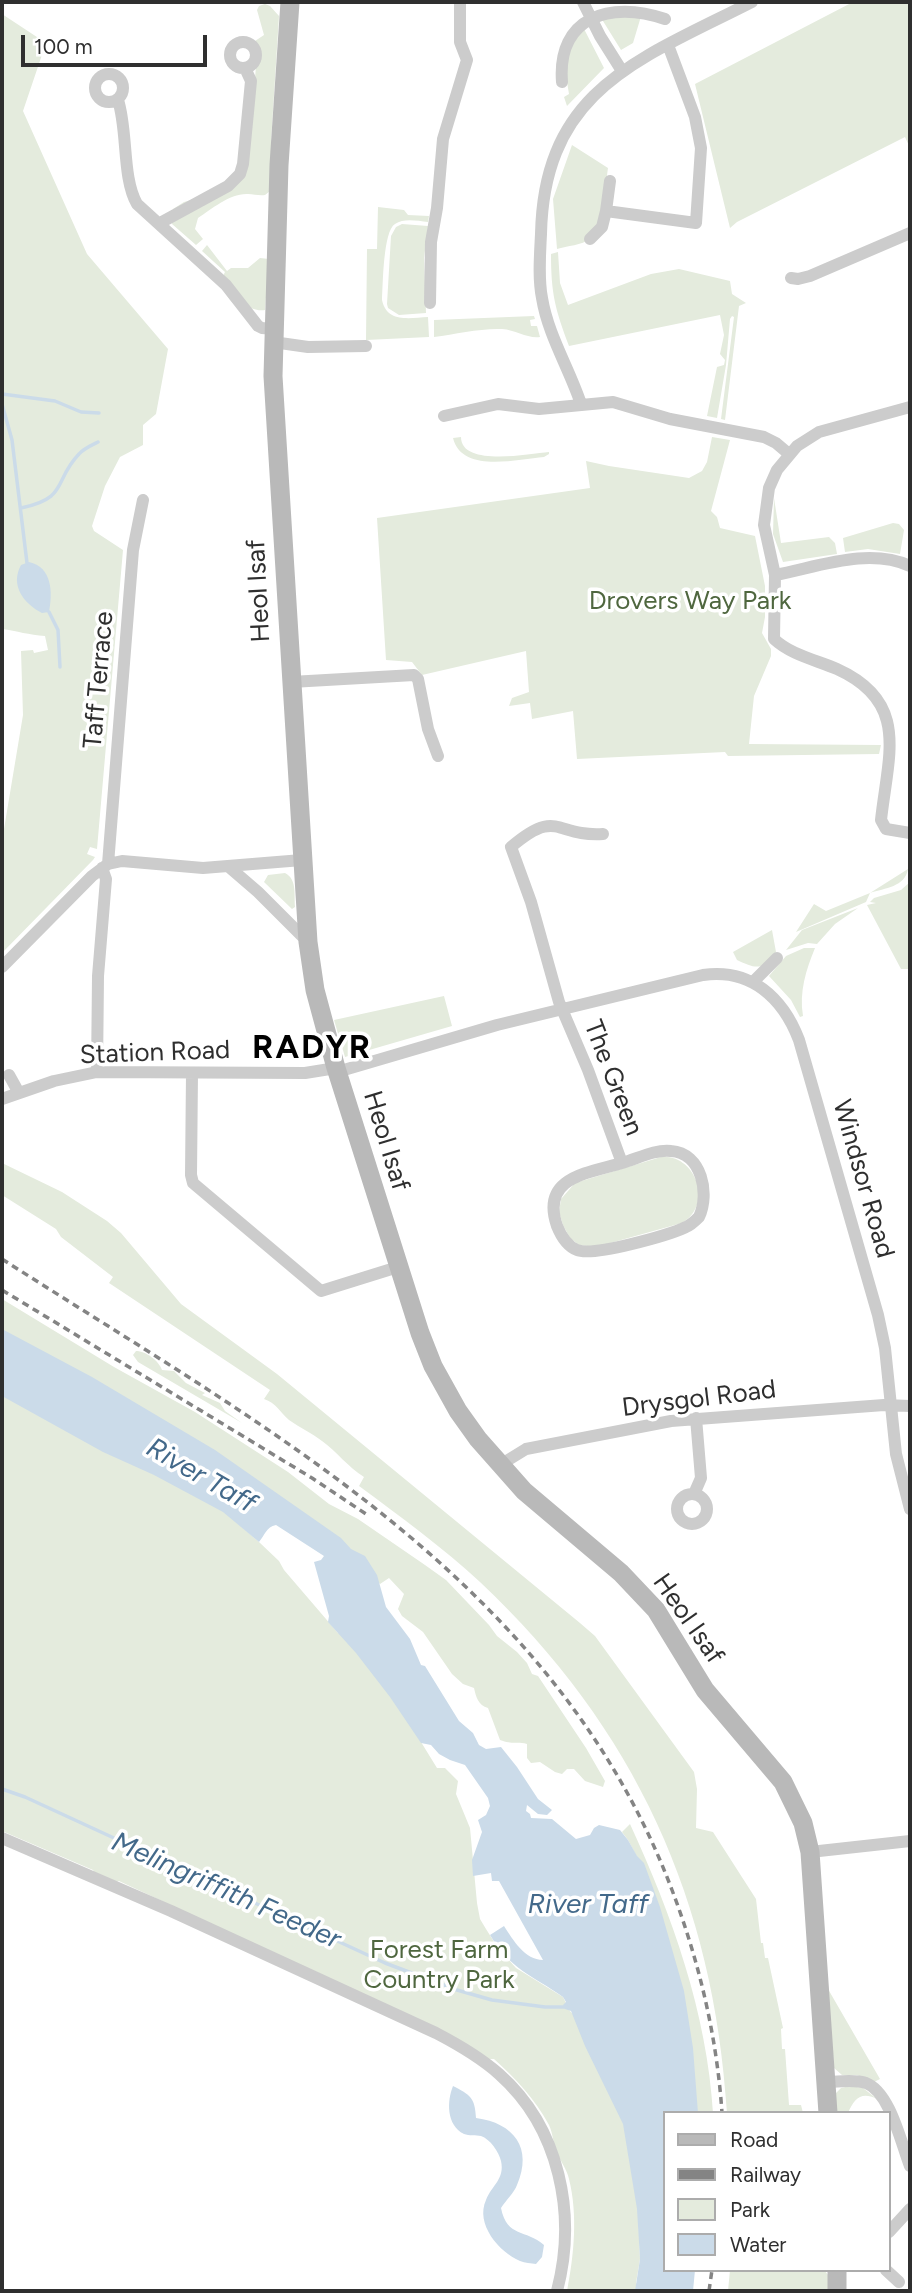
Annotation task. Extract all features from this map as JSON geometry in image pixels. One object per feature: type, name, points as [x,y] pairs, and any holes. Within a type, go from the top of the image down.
[{"type":"main road","name":"Heol Isaf","points":[[290,2],[279,165],[274,386],[302,860],[308,942],[315,990],[398,1268],[441,1382],[470,1429],[524,1491],[611,1564],[646,1598],[705,1690],[783,1782],[803,1823],[810,1852],[828,2111]]},
{"type":"main road","points":[[837,2272],[837,2291]]},
{"type":"street","points":[[430,303],[431,242],[443,139],[467,60],[460,42],[460,2]]},
{"type":"street","points":[[583,2],[622,71]]},
{"type":"street","points":[[581,404],[551,331],[541,297],[543,197],[553,160],[569,127],[593,95],[622,71],[751,2]]},
{"type":"street","points":[[562,82],[561,63],[565,44],[574,28],[589,15],[607,7],[627,5],[666,19]]},
{"type":"street","points":[[606,211],[696,223],[701,148],[695,117],[668,45]]},
{"type":"street","points":[[160,223],[228,186],[240,174],[251,81],[246,68]]},
{"type":"street","points":[[118,100],[123,116],[133,197],[137,204],[226,285],[258,326],[274,335],[308,347],[366,346]]},
{"type":"street","points":[[590,239],[602,227],[610,181]]},
{"type":"street","points":[[791,278],[810,276],[910,233]]},
{"type":"street","points":[[444,416],[498,404],[539,409],[613,402],[670,419],[764,437],[789,454]]},
{"type":"street","points":[[910,407],[829,428],[807,439],[789,454],[777,471],[769,488],[764,515],[765,538],[775,575],[774,639],[797,653],[861,683],[875,695],[885,709],[889,743],[881,820],[886,829],[910,833]]},
{"type":"street","name":"Taff Terrace","points":[[97,1072],[98,976],[105,866],[133,550],[143,500]]},
{"type":"street","points":[[775,575],[869,558],[892,560],[910,566]]},
{"type":"street","points":[[291,682],[414,675],[418,679],[432,745],[438,756]]},
{"type":"street","name":"The Green","points":[[603,834],[586,834],[553,825],[544,826],[534,829],[511,847],[531,902],[562,1009],[622,1163]]},
{"type":"street","points":[[2,967],[105,866],[121,861],[203,868],[302,860]]},
{"type":"street","points":[[229,867],[308,942]]},
{"type":"street","points":[[753,982],[777,958]]},
{"type":"street","name":"Windsor Road","points":[[337,1070],[497,1025],[714,973],[729,974],[765,989],[782,1007],[799,1040],[878,1315],[885,1348],[900,1471],[910,1509]]},
{"type":"street","name":"Station Road","points":[[2,1099],[54,1081],[97,1072],[305,1073],[337,1070]]},
{"type":"street","points":[[192,1073],[193,1182],[321,1292],[398,1268]]},
{"type":"street","points":[[9,1074],[19,1093]]},
{"type":"street","name":"The Green","points":[[666,1151],[685,1156],[696,1166],[705,1194],[699,1217],[683,1228],[597,1252],[576,1250],[565,1241],[556,1224],[553,1209],[556,1194],[561,1186],[572,1178],[622,1163],[666,1151]]},
{"type":"street","name":"Drysgol Road","points":[[500,1465],[526,1449],[696,1418],[910,1406]]},
{"type":"street","points":[[694,1494],[701,1478],[696,1418]]},
{"type":"street","points":[[2,1838],[159,1906],[436,2033],[492,2067],[514,2088],[531,2112],[558,2168],[565,2226],[563,2266],[557,2291]]},
{"type":"street","points":[[810,1852],[910,1841]]},
{"type":"street","points":[[826,2082],[860,2081],[875,2089],[890,2111]]},
{"type":"street","points":[[891,2115],[910,2166]]},
{"type":"street","points":[[891,2230],[910,2209]]},
{"type":"street","points":[[888,2272],[899,2282]]},
{"type":"green space","points":[[853,2],[910,2],[910,148],[905,137],[730,228],[695,84]]},
{"type":"green space","points":[[265,4],[279,16],[271,142],[274,188],[265,195],[235,196],[198,218],[195,229],[203,239],[196,245],[172,224],[173,209],[195,199],[204,205],[248,167],[256,66],[259,60],[255,41],[264,35],[257,10]]},
{"type":"green space","points":[[598,13],[642,13],[633,43],[621,50]]},
{"type":"green space","points":[[2,14],[46,43],[23,111],[87,254],[168,349],[156,414],[143,425],[143,445],[120,457],[105,486],[92,526],[94,531],[123,550],[97,849],[90,847],[87,854],[95,857],[2,953],[2,841],[23,715],[21,651],[33,650],[34,653],[48,650],[45,636],[2,629]]},
{"type":"green space","points":[[582,25],[604,68],[567,106],[564,97],[569,94],[564,64]]},
{"type":"green space","points":[[572,145],[608,168],[604,206],[599,225],[590,239],[557,249],[553,199]]},
{"type":"green space","points":[[378,207],[404,210],[408,215],[429,216],[428,222],[402,221],[391,229],[384,259],[382,300],[394,316],[428,317],[429,337],[366,340],[367,249],[377,249]]},
{"type":"green space","points":[[402,224],[428,226],[424,258],[426,313],[399,315],[388,308],[391,236],[396,227]]},
{"type":"green space","points":[[207,245],[227,271],[231,268],[248,268],[260,258],[269,259],[265,310],[235,305],[223,285],[225,272],[202,251]]},
{"type":"green space","points":[[558,252],[560,283],[568,305],[651,274],[679,269],[730,281],[732,294],[746,303],[739,306],[725,420],[721,419],[734,317],[730,319],[726,365],[717,418],[707,416],[717,367],[724,365],[725,360],[720,354],[724,335],[720,315],[569,346],[553,290],[551,254]]},
{"type":"green space","points":[[534,316],[535,319],[530,320],[531,326],[537,326],[540,337],[494,329],[434,337],[434,320]]},
{"type":"green space","points":[[461,437],[464,446],[483,455],[549,454],[544,457],[506,461],[479,460],[458,449],[453,438]]},
{"type":"green space","name":"Drovers Way Park","points":[[712,437],[730,440],[711,511],[717,517],[720,528],[755,536],[765,586],[762,633],[771,649],[771,656],[754,696],[749,744],[881,745],[879,754],[728,756],[725,752],[577,759],[573,711],[532,719],[530,703],[509,706],[512,698],[529,692],[526,651],[422,675],[412,662],[386,660],[377,518],[590,488],[586,461],[689,478],[702,471],[707,462]]},
{"type":"green space","points":[[774,498],[781,543],[829,537],[835,543],[837,554],[783,562],[773,534]]},
{"type":"green space","points":[[893,523],[899,524],[904,530],[900,554],[868,549],[845,552],[843,538]]},
{"type":"green space","points":[[908,869],[899,883],[870,893]]},
{"type":"green space","points":[[285,873],[294,887],[295,907],[292,909],[264,882],[268,875]]},
{"type":"green space","points":[[910,882],[910,969],[901,969],[867,905],[876,903],[870,902],[874,898],[901,890]]},
{"type":"green space","points":[[870,893],[866,902],[796,932],[814,904],[826,911]]},
{"type":"green space","points":[[858,908],[835,924],[817,944],[808,943],[786,950],[802,930]]},
{"type":"green space","points":[[772,930],[776,952],[767,963],[754,966],[737,960],[733,952]]},
{"type":"green space","points":[[804,948],[815,948],[804,981],[803,1016],[800,1017],[791,1000],[769,976],[786,956]]},
{"type":"green space","points":[[444,996],[452,1026],[345,1057],[334,1020]]},
{"type":"green space","points":[[661,1157],[673,1158],[684,1164],[697,1182],[699,1193],[692,1215],[682,1223],[596,1247],[579,1245],[570,1238],[559,1212],[561,1199],[575,1183]]},
{"type":"green space","points":[[2,1163],[62,1192],[107,1221],[121,1233],[181,1304],[277,1374],[595,1636],[694,1772],[697,1789],[696,1828],[713,1832],[756,1899],[761,1943],[765,1958],[768,1958],[783,2028],[782,2049],[785,2049],[789,2105],[801,2105],[802,2111],[727,2111],[719,2035],[705,1961],[684,1890],[657,1823],[623,1758],[582,1697],[535,1638],[466,1569],[359,1486],[364,1477],[322,1441],[289,1420],[275,1405],[264,1399],[270,1390],[109,1283],[113,1277],[61,1237],[56,1229],[2,1195]]},
{"type":"green space","points":[[2,1299],[195,1412],[446,1580],[497,1636],[517,1652],[532,1674],[538,1676],[586,1748],[605,1781],[603,1787],[585,1781],[574,1769],[567,1769],[562,1774],[540,1762],[531,1763],[527,1758],[527,1744],[500,1740],[488,1708],[480,1703],[474,1688],[463,1684],[452,1674],[423,1632],[402,1616],[398,1609],[404,1594],[389,1578],[380,1584],[351,1557],[2,1341]]},
{"type":"green space","points":[[136,1351],[152,1357],[162,1370],[174,1371],[186,1383],[205,1393],[202,1395],[220,1403],[225,1411],[242,1423],[138,1362],[133,1355]]},
{"type":"green space","name":"Forest Farm Country Park","points":[[2,1372],[40,1416],[202,1492],[259,1542],[279,1561],[338,1633],[357,1638],[437,1768],[445,1768],[458,1781],[456,1794],[470,1828],[480,1919],[498,1948],[516,1968],[563,1997],[570,2011],[611,2057],[636,2162],[640,2259],[636,2283],[642,2291],[567,2291],[574,2221],[568,2176],[544,2116],[510,2074],[494,2059],[488,2059],[263,1948],[119,1881],[113,1883],[96,1876],[93,1870],[2,1831]]},
{"type":"green space","points":[[630,1824],[660,1893],[685,1965],[703,2038],[713,2111],[691,2111],[638,1859],[622,1832]]},
{"type":"green space","points":[[828,1989],[880,2079],[874,2082],[857,2075],[842,2075],[834,2068]]},
{"type":"green space","points":[[841,2088],[863,2088],[877,2099],[862,2096],[849,2111],[835,2111],[836,2093]]},
{"type":"green space","points":[[730,2272],[826,2272],[834,2282],[834,2291],[728,2291]]},
{"type":"water","points":[[29,562],[42,569],[49,581],[49,612],[42,613],[35,609],[20,593],[18,572],[21,565]]},
{"type":"water","name":"River Taff","points":[[2,1329],[92,1377],[215,1450],[341,1538],[351,1549],[365,1556],[377,1575],[386,1607],[410,1639],[421,1665],[425,1666],[459,1721],[473,1733],[479,1745],[486,1749],[501,1747],[538,1799],[552,1810],[547,1815],[538,1814],[527,1805],[526,1811],[531,1818],[552,1819],[576,1839],[590,1835],[599,1825],[620,1830],[628,1840],[644,1863],[660,1907],[684,1991],[693,2048],[698,2111],[664,2111],[664,2272],[695,2272],[693,2291],[635,2291],[640,2259],[637,2209],[623,2124],[571,2011],[563,2005],[566,2002],[563,1997],[514,1964],[490,1935],[504,1926],[525,1953],[543,1960],[499,1881],[492,1881],[491,1873],[473,1876],[472,1860],[482,1832],[478,1820],[486,1815],[490,1806],[488,1798],[465,1765],[439,1754],[431,1745],[421,1743],[390,1697],[328,1622],[329,1616],[314,1562],[324,1556],[276,1525],[268,1529],[259,1542],[223,1512],[154,1475],[103,1452],[2,1396]]},
{"type":"water","points":[[453,2086],[470,2098],[476,2118],[501,2125],[517,2140],[523,2160],[521,2172],[516,2188],[501,2208],[512,2229],[544,2245],[542,2257],[536,2264],[512,2257],[497,2244],[486,2227],[483,2209],[500,2177],[501,2161],[488,2140],[481,2136],[464,2134],[454,2125],[449,2112]]},
{"type":"waterway","points":[[2,394],[55,401],[81,412],[99,413]]},
{"type":"waterway","points":[[2,404],[12,440],[27,563]]},
{"type":"waterway","points":[[21,508],[36,504],[54,494],[79,454],[98,442]]},
{"type":"waterway","points":[[49,612],[58,630],[60,667]]},
{"type":"waterway","name":"Melingriffith Feeder","points":[[2,1789],[25,1797],[385,1963],[492,2000],[567,2007]]},
{"type":"railway","points":[[2,1259],[201,1385],[299,1451],[392,1522],[478,1599],[555,1684],[620,1781],[672,1890],[705,2000],[716,2056],[722,2111]]},
{"type":"railway","points":[[2,1290],[312,1478],[369,1516]]},
{"type":"railway","points":[[709,2291],[712,2272]]},
{"type":"district","name":"RADYR","points":[[312,1048]]}]
